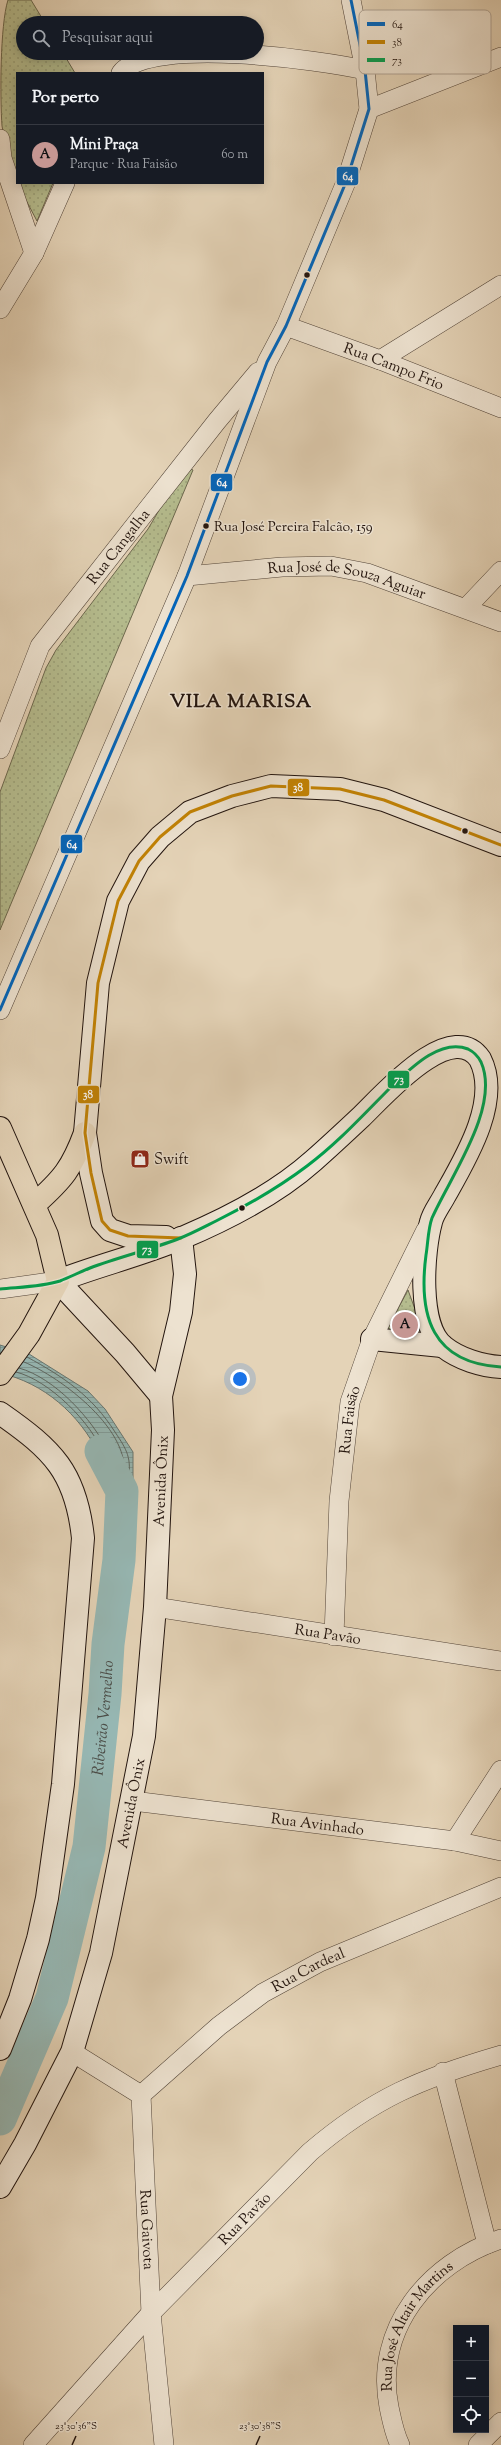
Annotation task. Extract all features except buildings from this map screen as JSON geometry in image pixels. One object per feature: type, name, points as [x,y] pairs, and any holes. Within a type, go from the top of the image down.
[{"type":"main road","points":[[0,1128],[48,1235],[58,1281],[29,1334],[0,1374]]},
{"type":"main road","points":[[35,1204],[59,1182],[68,1171],[85,1133]]},
{"type":"street","points":[[352,0],[359,38]]},
{"type":"street","points":[[264,55],[325,61],[359,69]]},
{"type":"street","points":[[491,60],[501,56]]},
{"type":"street","points":[[123,72],[138,62],[149,60]]},
{"type":"street","points":[[0,1010],[187,576],[267,362],[286,326],[346,182],[370,109],[366,74]]},
{"type":"street","points":[[370,109],[457,74]]},
{"type":"street","points":[[0,139],[2,158],[34,253]]},
{"type":"street","points":[[0,309],[34,253],[65,184]]},
{"type":"street","points":[[380,360],[501,285]]},
{"type":"street","name":"Rua Campo Frio","points":[[286,326],[380,360],[501,408]]},
{"type":"street","name":"Rua Cangalha","points":[[0,749],[40,646],[216,421],[267,362]]},
{"type":"street","name":"Rua José de Souza Aguiar","points":[[187,576],[282,567],[331,566],[367,573],[501,622]]},
{"type":"street","points":[[466,608],[501,571]]},
{"type":"street","points":[[181,1238],[128,1236],[110,1230],[102,1221],[91,1173],[85,1133],[98,983],[118,901],[139,861],[160,837],[190,812],[232,796],[271,786],[340,789],[384,800],[501,845]]},
{"type":"street","points":[[0,1289],[58,1281],[89,1268],[181,1238],[262,1198],[309,1164],[422,1060],[452,1047],[466,1049],[477,1055],[485,1068],[489,1081],[490,1098],[486,1113],[466,1158],[431,1220],[424,1293],[431,1327],[442,1346]]},
{"type":"street","name":"Rua Faisão","points":[[334,1636],[339,1501],[343,1446],[350,1402],[372,1339],[431,1220]]},
{"type":"street","name":"Avenida Ônix","points":[[0,2187],[72,2052],[101,1953],[133,1802],[144,1736],[155,1607],[163,1430],[161,1396],[181,1312],[185,1272],[181,1238]]},
{"type":"street","points":[[58,1281],[125,1353],[161,1396]]},
{"type":"street","points":[[372,1339],[442,1346],[462,1357],[487,1366],[501,1366]]},
{"type":"street","points":[[0,1413],[40,1442],[63,1470],[76,1500],[83,1538],[62,1784],[51,1871],[38,1939],[20,1999],[0,2049]]},
{"type":"street","name":"Rua Pavão","points":[[155,1607],[501,1661]]},
{"type":"street","points":[[455,1841],[501,1770]]},
{"type":"street","name":"Rua Avinhado","points":[[133,1802],[455,1841],[501,1851]]},
{"type":"street","name":"Rua Cardeal","points":[[141,2095],[219,2026],[263,1993],[320,1962],[501,1887]]},
{"type":"street","points":[[72,2052],[141,2095]]},
{"type":"street","name":"Rua Pavão","points":[[33,2445],[151,2313],[310,2152],[338,2128],[397,2091],[443,2072],[501,2055]]},
{"type":"street","points":[[443,2072],[494,2242]]},
{"type":"street","name":"Rua Gaivota","points":[[141,2095],[151,2313],[164,2445]]},
{"type":"street","name":"Rua José Altair Martins","points":[[400,2445],[395,2434],[386,2393],[386,2368],[393,2335],[407,2307],[426,2284],[445,2269],[494,2242]]},
{"type":"street","points":[[478,2445],[501,2422]]},
{"type":"green space","points":[[8,0],[31,0],[41,16],[16,16],[16,60],[67,60],[74,72],[16,72],[16,178],[5,140],[1,114],[2,43],[5,11]]},
{"type":"green space","points":[[53,184],[37,221],[18,185]]},
{"type":"green space","points":[[185,466],[193,470],[0,930],[0,792],[46,668],[56,650],[148,529]]},
{"type":"green space","points":[[408,1290],[427,1342],[384,1335]]},
{"type":"water","points":[[0,1345],[29,1354],[88,1391],[105,1409],[133,1452],[133,1482],[122,1491],[106,1481],[99,1454],[91,1439],[70,1413],[45,1392],[31,1384],[0,1373]]},
{"type":"waterway","name":"Ribeirão Vermelho","points":[[0,2119],[52,1998],[89,1847],[105,1694],[108,1644],[119,1560],[122,1491],[101,1451]]},
{"type":"transit line","name":"64","points":[[351,0],[359,40]]},
{"type":"transit line","name":"64","points":[[0,1010],[187,576],[267,362],[286,326],[346,182],[369,109],[365,74]]},
{"type":"transit line","name":"38","points":[[181,1238],[128,1236],[110,1230],[102,1221],[91,1173],[85,1133],[98,983],[118,901],[139,861],[160,837],[190,812],[232,796],[271,786],[340,789],[384,800],[501,845]]},
{"type":"transit line","name":"73","points":[[0,1289],[38,1286],[60,1281],[101,1264],[178,1239],[240,1209],[285,1182],[307,1166],[340,1138],[392,1086],[426,1057],[436,1051],[457,1047],[472,1051],[481,1062],[485,1080],[484,1100],[471,1142],[432,1218],[428,1236],[424,1277],[425,1298],[428,1316],[435,1332],[445,1346],[459,1356],[478,1364],[501,1367]]},
{"type":"place","name":"Rua José Pereira Falcão, 159","points":[[206,526]]},
{"type":"place","name":"Swift","points":[[140,1159]]},
{"type":"place","name":"Mini Praça","points":[[405,1325]]},
{"type":"district","name":"VILA MARISA","points":[[241,700]]}]
